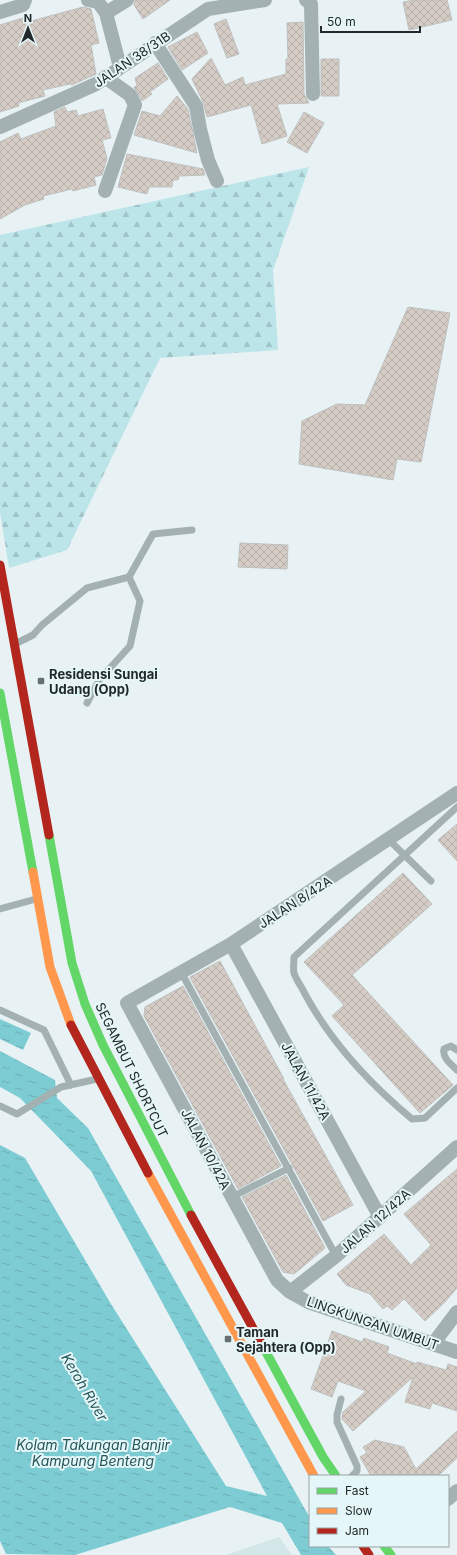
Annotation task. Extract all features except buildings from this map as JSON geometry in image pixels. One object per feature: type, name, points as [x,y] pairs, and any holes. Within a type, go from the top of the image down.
[{"type":"main road","name":"SEGAMBUT SHORTCUT","points":[[0,565],[16,643],[72,963],[85,1004],[103,1045],[174,1182],[277,1374],[323,1457],[335,1475]]},
{"type":"main road","points":[[0,693],[50,967],[66,1014],[176,1225],[313,1475]]},
{"type":"street","points":[[0,12],[22,5],[25,0]]},
{"type":"street","points":[[88,0],[98,2],[106,13],[120,67]]},
{"type":"street","points":[[106,13],[128,0]]},
{"type":"street","name":"JALAN 38/31B","points":[[0,127],[96,84],[155,43],[205,4],[265,0]]},
{"type":"street","points":[[306,0],[311,4],[313,94]]},
{"type":"street","points":[[155,43],[196,106],[200,130],[217,181]]},
{"type":"street","points":[[105,77],[130,95],[135,105],[105,191]]},
{"type":"street","name":"JALAN 8/42A","points":[[127,1003],[231,944],[389,840],[457,793]]},
{"type":"street","name":"JALAN 11/42A","points":[[231,944],[380,1217]]},
{"type":"street","name":"JALAN 10/42A","points":[[127,1003],[277,1280],[290,1292]]},
{"type":"street","name":"JALAN 12/42A","points":[[290,1292],[336,1256],[457,1147]]},
{"type":"street","name":"LINGKUNGAN UMBUT","points":[[290,1292],[308,1302],[457,1352]]},
{"type":"street","points":[[433,1344],[457,1312]]},
{"type":"street","points":[[449,1498],[457,1491]]},
{"type":"lane","points":[[16,643],[33,635],[42,625],[88,588],[129,577],[153,534],[192,530]]},
{"type":"lane","points":[[87,703],[100,679],[130,646],[140,601],[129,577]]},
{"type":"lane","points":[[457,807],[403,855],[294,958],[294,972],[313,1008],[357,1066],[391,1101],[412,1119],[425,1118],[457,1088]]},
{"type":"lane","points":[[389,840],[431,881]]},
{"type":"lane","points":[[0,909],[38,899]]},
{"type":"lane","points":[[181,972],[336,1256]]},
{"type":"lane","points":[[0,1010],[44,1030],[70,1085]]},
{"type":"lane","points":[[457,1050],[450,1046],[444,1049],[444,1056],[457,1070]]},
{"type":"lane","points":[[0,1106],[17,1114],[61,1087],[99,1078]]},
{"type":"lane","points":[[232,1197],[289,1168]]},
{"type":"lane","points":[[340,1399],[337,1422],[358,1466],[358,1471],[353,1475]]},
{"type":"shaded area","points":[[279,1537],[292,1555],[226,1555]]},
{"type":"green space","points":[[309,167],[273,270],[278,350],[160,358],[67,550],[9,568],[0,512],[0,235]]},
{"type":"water","points":[[0,1019],[31,1033],[23,1050],[0,1039]]},
{"type":"water","name":"Kolam Takungan Banjir Kampung Benteng","points":[[0,1051],[55,1080],[57,1098],[88,1128],[309,1516],[309,1547],[329,1547],[336,1555],[301,1555],[282,1523],[230,1507],[75,1555],[6,1554],[0,1541],[0,1145],[25,1158],[111,1304],[226,1486],[267,1496],[91,1171],[20,1098],[0,1087]]},
{"type":"traffic: fast","points":[[0,693],[33,872]]},
{"type":"traffic: fast","points":[[49,835],[72,963],[85,1004],[103,1045],[191,1215]]},
{"type":"traffic: fast","points":[[260,1341],[323,1457],[335,1475]]},
{"type":"traffic: fast","points":[[385,1547],[391,1555]]},
{"type":"traffic: slow","points":[[33,872],[50,967],[71,1025]]},
{"type":"traffic: slow","points":[[148,1173],[313,1475]]},
{"type":"traffic: jam","points":[[0,565],[49,835]]},
{"type":"traffic: jam","points":[[71,1025],[148,1173]]},
{"type":"traffic: jam","points":[[191,1215],[260,1341]]},
{"type":"traffic: jam","points":[[364,1547],[369,1555]]},
{"type":"place","name":"Residensi Sungai Udang (Opp)","points":[[41,681]]},
{"type":"place","name":"Taman Sejahtera (Opp)","points":[[228,1339]]},
{"type":"water label","name":"Keroh River","points":[[85,1387]]}]
